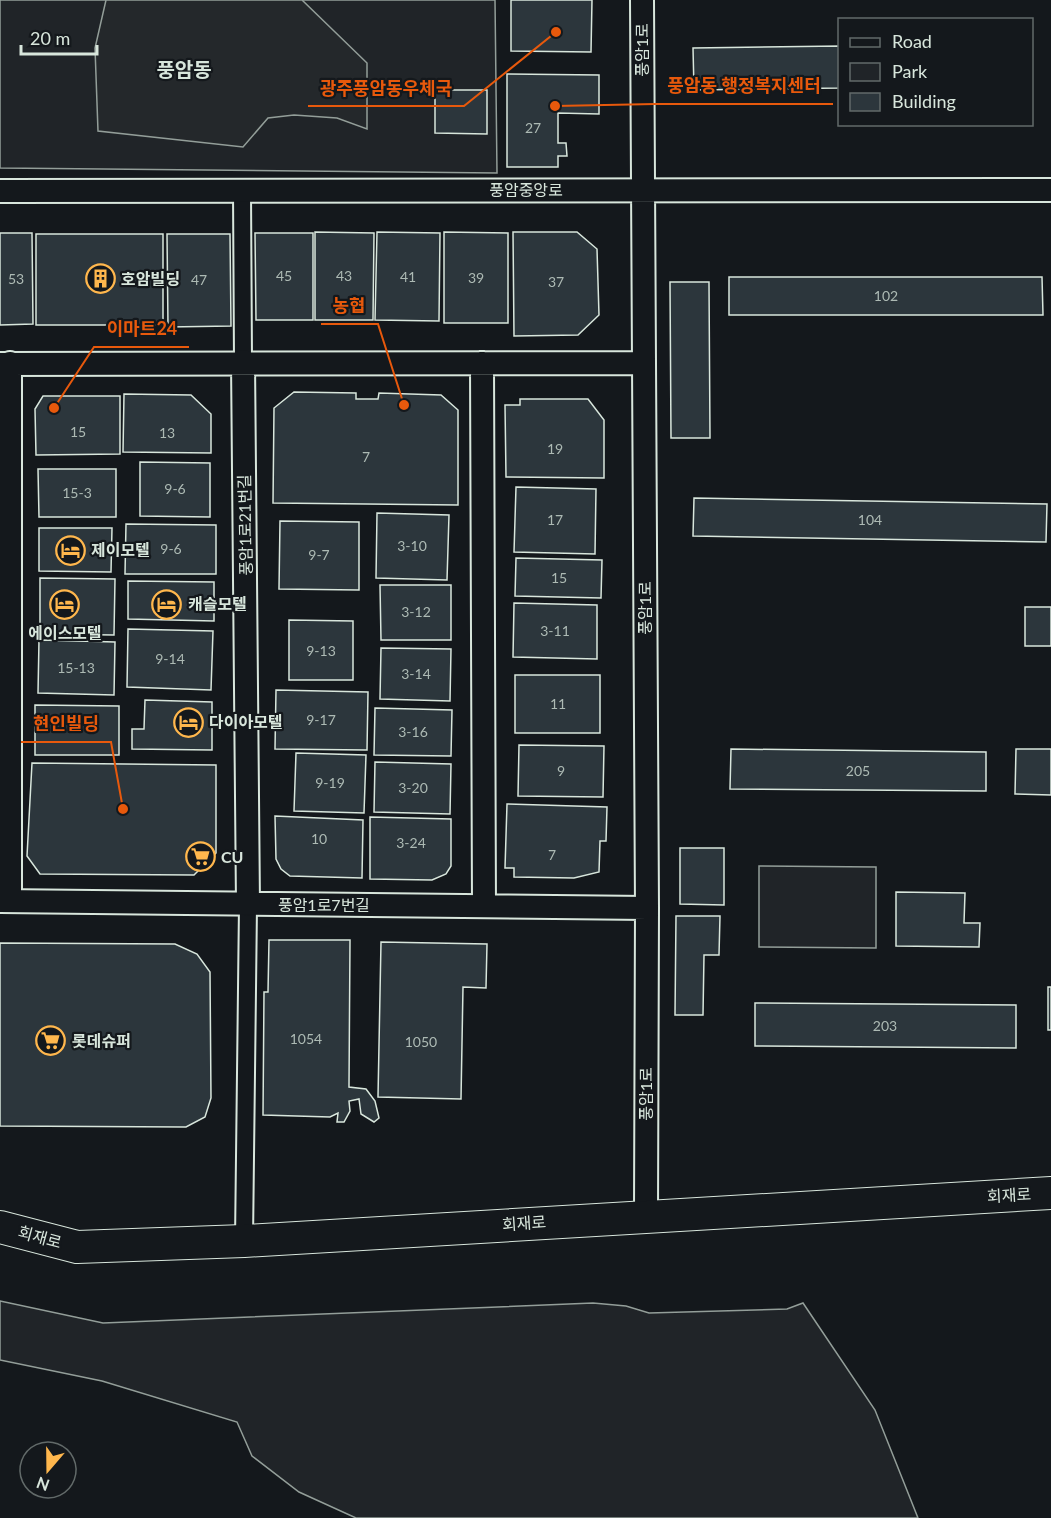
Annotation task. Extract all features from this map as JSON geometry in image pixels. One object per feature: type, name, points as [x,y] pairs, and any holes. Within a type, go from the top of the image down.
[{"type":"main road","name":"회재로","points":[[0,1227],[77,1247],[244,1241],[646,1215],[1051,1193]]},
{"type":"street","name":"풍암1로","points":[[642,0],[647,908],[646,1215]]},
{"type":"street","name":"풍암1로21번길","points":[[242,190],[248,905]]},
{"type":"street","name":"풍암중앙로","points":[[0,191],[1051,190]]},
{"type":"street","points":[[5,901],[5,364],[243,361],[643,363]]},
{"type":"street","points":[[483,363],[484,906]]},
{"type":"street","name":"풍암1로7번길","points":[[5,901],[647,908]]},
{"type":"street","points":[[244,1241],[248,905]]},
{"type":"green space","points":[[0,0],[495,0],[497,173],[0,168]]},
{"type":"green space","points":[[759,866],[876,867],[876,948],[759,947]]},
{"type":"green space","points":[[0,1301],[103,1323],[593,1303],[626,1306],[649,1313],[787,1309],[803,1303],[875,1410],[918,1518],[356,1518],[299,1492],[252,1456],[237,1422],[102,1381],[0,1360]]},
{"type":"shaded area","points":[[106,0],[302,0],[367,63],[367,129],[337,118],[294,115],[268,118],[243,147],[98,131],[95,48]]},
{"type":"building","points":[[511,0],[592,0],[591,52],[511,51]]},
{"type":"building","points":[[838,46],[838,88],[694,90],[693,48]]},
{"type":"building","points":[[507,74],[599,75],[599,114],[558,113],[558,143],[566,143],[567,156],[558,156],[558,167],[507,167]]},
{"type":"building","points":[[435,90],[487,90],[487,134],[435,133]]},
{"type":"building","points":[[315,232],[374,233],[373,320],[315,320]]},
{"type":"building","points":[[377,232],[440,233],[439,321],[375,320]]},
{"type":"building","points":[[444,232],[508,233],[508,323],[444,323]]},
{"type":"building","points":[[513,232],[577,232],[597,249],[599,315],[578,335],[514,336]]},
{"type":"building","points":[[0,233],[32,233],[33,324],[0,325]]},
{"type":"building","points":[[255,233],[313,233],[313,320],[256,320]]},
{"type":"building","name":"호암빌딩","points":[[36,234],[163,234],[163,325],[36,325]]},
{"type":"building","points":[[167,234],[230,234],[231,326],[168,327]]},
{"type":"building","points":[[729,277],[1042,277],[1043,315],[729,315]]},
{"type":"building","points":[[670,282],[709,282],[710,438],[671,438]]},
{"type":"building","points":[[294,392],[356,393],[356,399],[378,399],[379,393],[441,395],[458,410],[458,505],[273,503],[274,408]]},
{"type":"building","points":[[124,394],[191,395],[211,414],[211,453],[123,452]]},
{"type":"building","points":[[43,396],[120,396],[120,454],[36,455],[35,409]]},
{"type":"building","points":[[520,399],[588,399],[604,420],[604,478],[506,477],[505,405],[520,405]]},
{"type":"building","points":[[140,462],[210,463],[210,517],[140,516]]},
{"type":"building","points":[[38,469],[116,469],[116,517],[39,517]]},
{"type":"building","points":[[516,487],[596,489],[595,554],[514,552]]},
{"type":"building","points":[[694,498],[1047,504],[1046,542],[693,536]]},
{"type":"building","points":[[377,513],[449,515],[447,580],[376,578]]},
{"type":"building","points":[[280,521],[359,522],[359,590],[279,589]]},
{"type":"building","points":[[126,524],[216,525],[216,574],[125,574]]},
{"type":"building","points":[[39,528],[112,528],[111,572],[39,571]]},
{"type":"building","points":[[516,558],[602,560],[601,598],[515,596]]},
{"type":"building","points":[[40,578],[115,579],[114,635],[40,634]]},
{"type":"building","points":[[128,581],[214,582],[214,621],[128,619]]},
{"type":"building","points":[[380,585],[451,585],[451,640],[381,640]]},
{"type":"building","points":[[514,603],[597,605],[597,659],[513,657]]},
{"type":"building","points":[[1025,607],[1051,607],[1051,646],[1025,646]]},
{"type":"building","points":[[289,620],[353,621],[353,680],[289,680]]},
{"type":"building","points":[[128,629],[213,631],[211,690],[127,687]]},
{"type":"building","points":[[39,640],[115,642],[114,695],[38,693]]},
{"type":"building","points":[[381,648],[451,649],[450,701],[380,699]]},
{"type":"building","points":[[515,675],[600,675],[600,733],[515,733]]},
{"type":"building","points":[[276,690],[368,692],[367,750],[275,749]]},
{"type":"building","points":[[145,700],[212,702],[212,750],[132,749],[132,729],[144,729]]},
{"type":"building","points":[[35,705],[119,706],[119,755],[35,755]]},
{"type":"building","points":[[375,708],[452,710],[451,756],[374,755]]},
{"type":"building","points":[[519,745],[604,746],[603,797],[518,796]]},
{"type":"building","points":[[731,749],[986,752],[986,791],[730,789]]},
{"type":"building","points":[[1016,749],[1051,749],[1051,795],[1015,794]]},
{"type":"building","points":[[296,753],[366,755],[364,813],[294,811]]},
{"type":"building","points":[[375,762],[451,764],[450,814],[374,812]]},
{"type":"building","points":[[32,763],[216,765],[216,853],[194,875],[40,874],[27,856]]},
{"type":"building","points":[[507,804],[607,807],[606,841],[600,841],[599,872],[574,878],[514,877],[514,868],[505,868]]},
{"type":"building","points":[[275,816],[363,820],[362,878],[290,876],[281,869],[276,859]]},
{"type":"building","points":[[370,817],[451,819],[451,866],[446,874],[432,880],[370,879]]},
{"type":"building","points":[[680,848],[724,848],[724,905],[680,904]]},
{"type":"building","points":[[896,892],[965,893],[964,923],[980,923],[979,947],[896,946]]},
{"type":"building","points":[[676,916],[720,916],[719,955],[704,955],[703,1015],[675,1015]]},
{"type":"building","points":[[269,940],[350,940],[349,1087],[366,1089],[375,1101],[379,1118],[374,1122],[361,1114],[359,1099],[349,1101],[350,1111],[344,1122],[337,1122],[338,1113],[330,1117],[263,1115],[264,992],[268,992]]},
{"type":"building","points":[[381,942],[487,944],[486,988],[463,987],[461,1099],[378,1097]]},
{"type":"building","points":[[0,943],[175,944],[197,954],[210,972],[211,1098],[205,1117],[186,1127],[0,1126]]},
{"type":"building","points":[[1048,987],[1051,987],[1051,1030],[1048,1030]]},
{"type":"building","points":[[755,1003],[1016,1005],[1016,1048],[755,1046]]},
{"type":"place","name":"광주풍암동우체국","points":[[556,32]]},
{"type":"place","name":"풍암동 행정복지센터","points":[[555,106]]},
{"type":"place","name":"호암빌딩","points":[[100,279]]},
{"type":"place","name":"농협","points":[[404,405]]},
{"type":"place","name":"이마트24","points":[[54,408]]},
{"type":"place","name":"제이모텔","points":[[70,550]]},
{"type":"place","name":"캐슬모텔","points":[[167,604]]},
{"type":"place","name":"에이스모텔","points":[[65,605]]},
{"type":"place","name":"다이아모텔","points":[[188,722]]},
{"type":"place","name":"현인빌딩","points":[[123,809]]},
{"type":"place","name":"CU","points":[[200,857]]},
{"type":"place","name":"롯데슈퍼","points":[[51,1041]]},
{"type":"district","name":"풍암동","points":[[184,70]]}]
